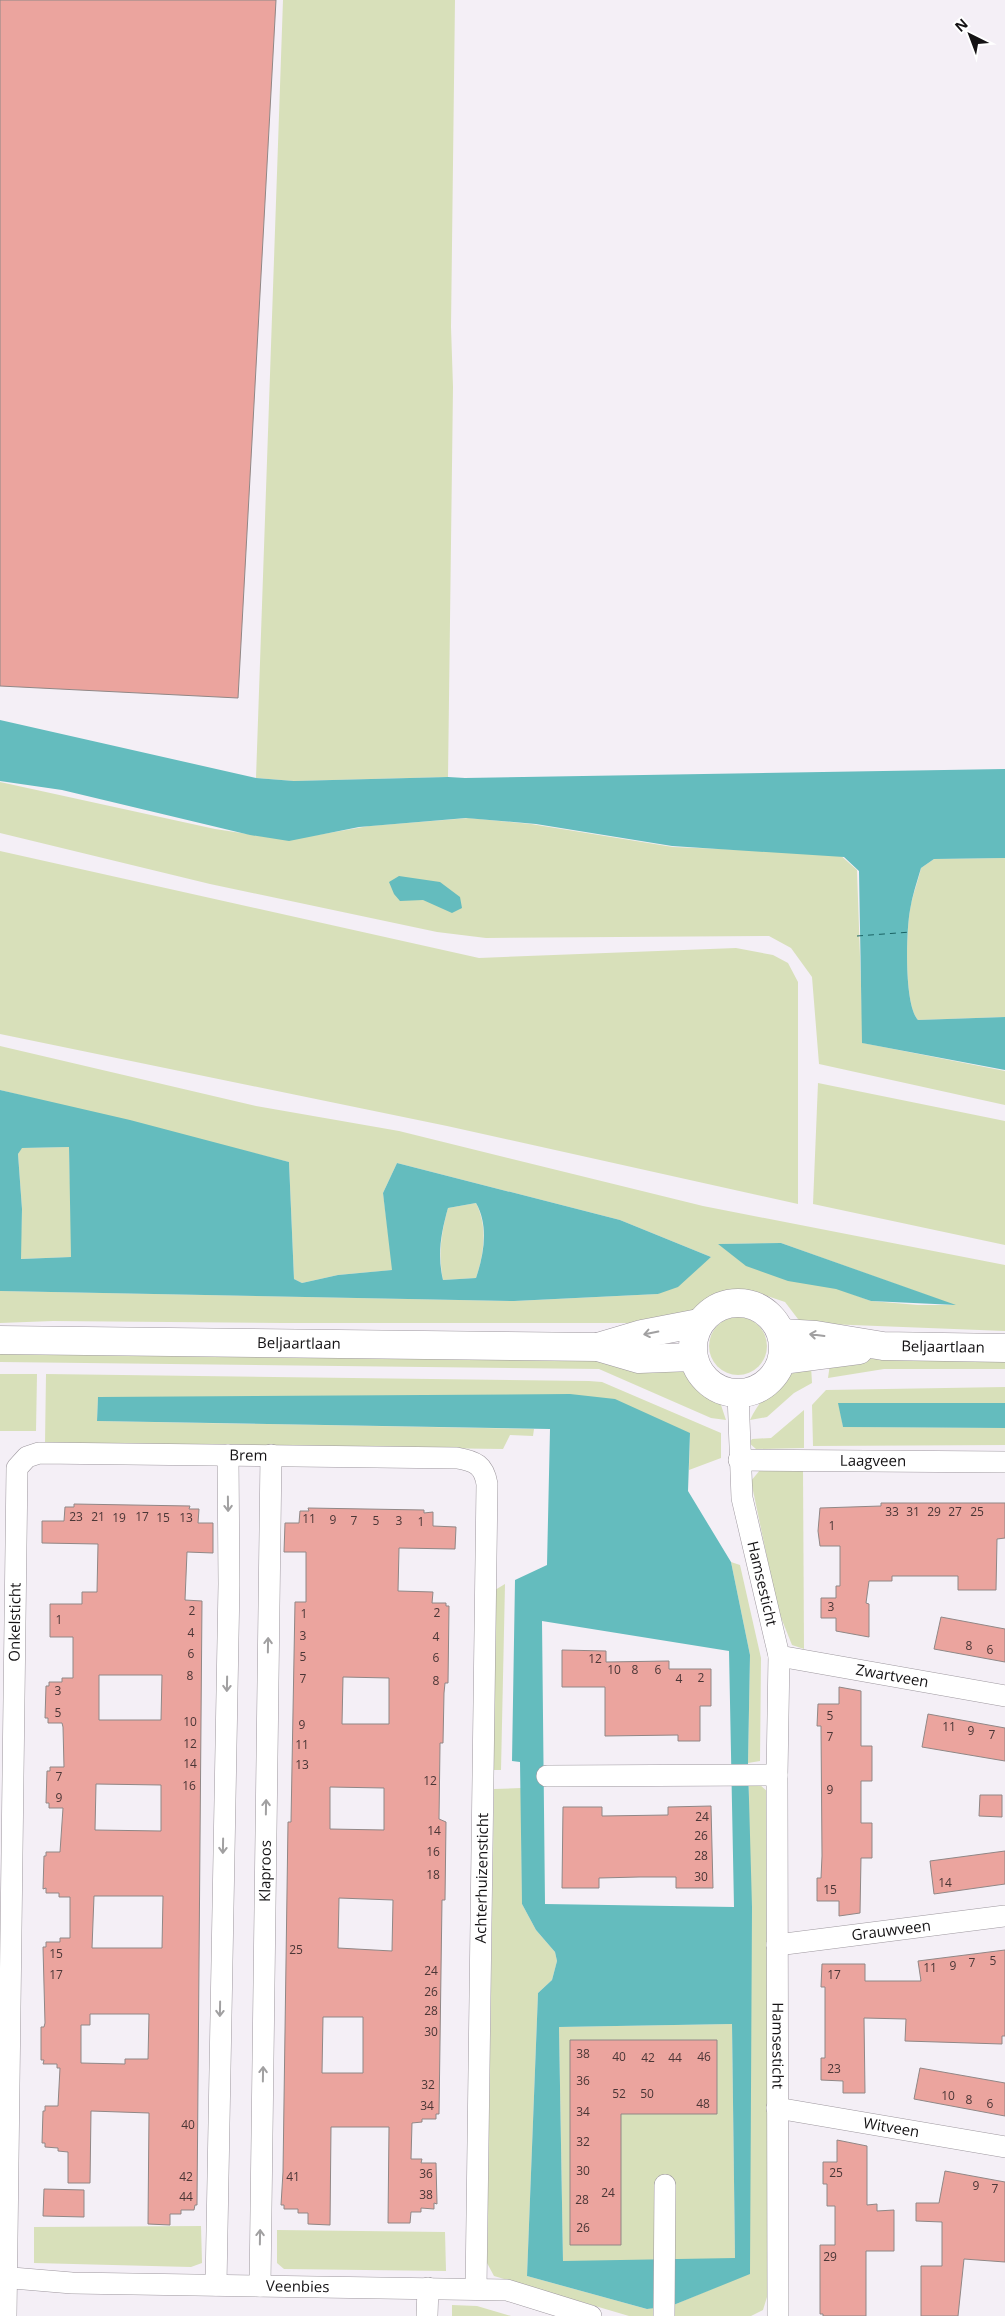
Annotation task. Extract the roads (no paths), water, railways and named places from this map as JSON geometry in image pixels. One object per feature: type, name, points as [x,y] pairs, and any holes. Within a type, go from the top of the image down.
[{"type":"street","points":[[733,1302],[753,1304],[771,1315],[782,1333],[784,1344],[782,1360],[773,1378],[757,1389],[738,1394],[718,1389],[701,1376],[692,1357],[692,1344],[699,1323],[713,1308],[733,1302]]},
{"type":"street","name":"Beljaartlaan","points":[[598,1347],[642,1334],[699,1323]]},
{"type":"street","name":"Beljaartlaan","points":[[782,1333],[816,1335],[883,1346],[1005,1348]]},
{"type":"street","name":"Beljaartlaan","points":[[0,1340],[598,1347],[639,1359],[692,1357]]},
{"type":"street","name":"Beljaartlaan","points":[[782,1360],[883,1346]]},
{"type":"street","name":"Hamsesticht","points":[[738,1394],[739,1460],[742,1498],[780,1656],[769,1775],[777,1945],[778,2316]]},
{"type":"street","name":"Brem","points":[[17,1468],[27,1457],[39,1453],[457,1458],[472,1460],[482,1467]]},
{"type":"street","points":[[216,2285],[229,1584],[228,1455]]},
{"type":"street","name":"Klaproos","points":[[260,2286],[271,1456]]},
{"type":"street","name":"Laagveen","points":[[739,1460],[1005,1462]]},
{"type":"street","name":"Achterhuizensticht","points":[[476,2289],[487,1484],[482,1467]]},
{"type":"street","name":"Onkelsticht","points":[[6,2316],[3,2277],[17,1468]]},
{"type":"street","name":"Zwartveen","points":[[780,1656],[1005,1696]]},
{"type":"street","points":[[547,1776],[769,1775]]},
{"type":"street","name":"Grauwveen","points":[[777,1945],[1005,1916]]},
{"type":"street","name":"Witveen","points":[[778,2108],[1005,2147]]},
{"type":"street","points":[[664,2313],[665,2185]]},
{"type":"street","name":"Veenbies","points":[[3,2277],[72,2283],[506,2290],[591,2316]]},
{"type":"street","points":[[427,2316],[428,2288]]},
{"type":"water","points":[[0,720],[256,778],[294,781],[1005,769],[1005,858],[934,859],[921,868],[911,905],[907,968],[910,1000],[913,1012],[918,1020],[1005,1017],[1005,1070],[862,1043],[859,871],[844,857],[672,846],[536,824],[466,818],[359,827],[289,841],[250,835],[62,790],[0,781]]},
{"type":"water","points":[[399,876],[440,882],[460,897],[462,908],[452,913],[423,900],[400,901],[394,894],[389,882]]},
{"type":"water","points":[[0,1090],[130,1120],[289,1162],[294,1279],[302,1283],[338,1275],[392,1270],[383,1193],[397,1163],[620,1220],[711,1257],[678,1287],[658,1294],[514,1301],[0,1291]],"holes":[[[69,1147],[71,1257],[21,1259],[22,1209],[18,1154],[22,1148]],[[476,1203],[483,1221],[484,1231],[483,1250],[476,1278],[443,1280],[440,1262],[441,1244],[448,1208]]]},
{"type":"water","points":[[781,1243],[956,1305],[871,1301],[836,1289],[788,1281],[746,1266],[718,1244]]},
{"type":"water","points":[[570,1394],[615,1399],[690,1433],[688,1491],[731,1562],[750,1655],[748,1763],[752,1907],[750,2274],[671,2306],[647,2309],[527,2276],[538,1993],[552,1980],[557,1961],[555,1952],[536,1930],[522,1904],[520,1762],[512,1761],[515,1580],[547,1565],[550,1429],[97,1421],[98,1397]],"holes":[[[542,1621],[729,1651],[734,1907],[545,1904]],[[732,2024],[735,2258],[563,2261],[559,2027]]]},
{"type":"water","points":[[838,1403],[1005,1403],[1005,1428],[843,1427]]}]
